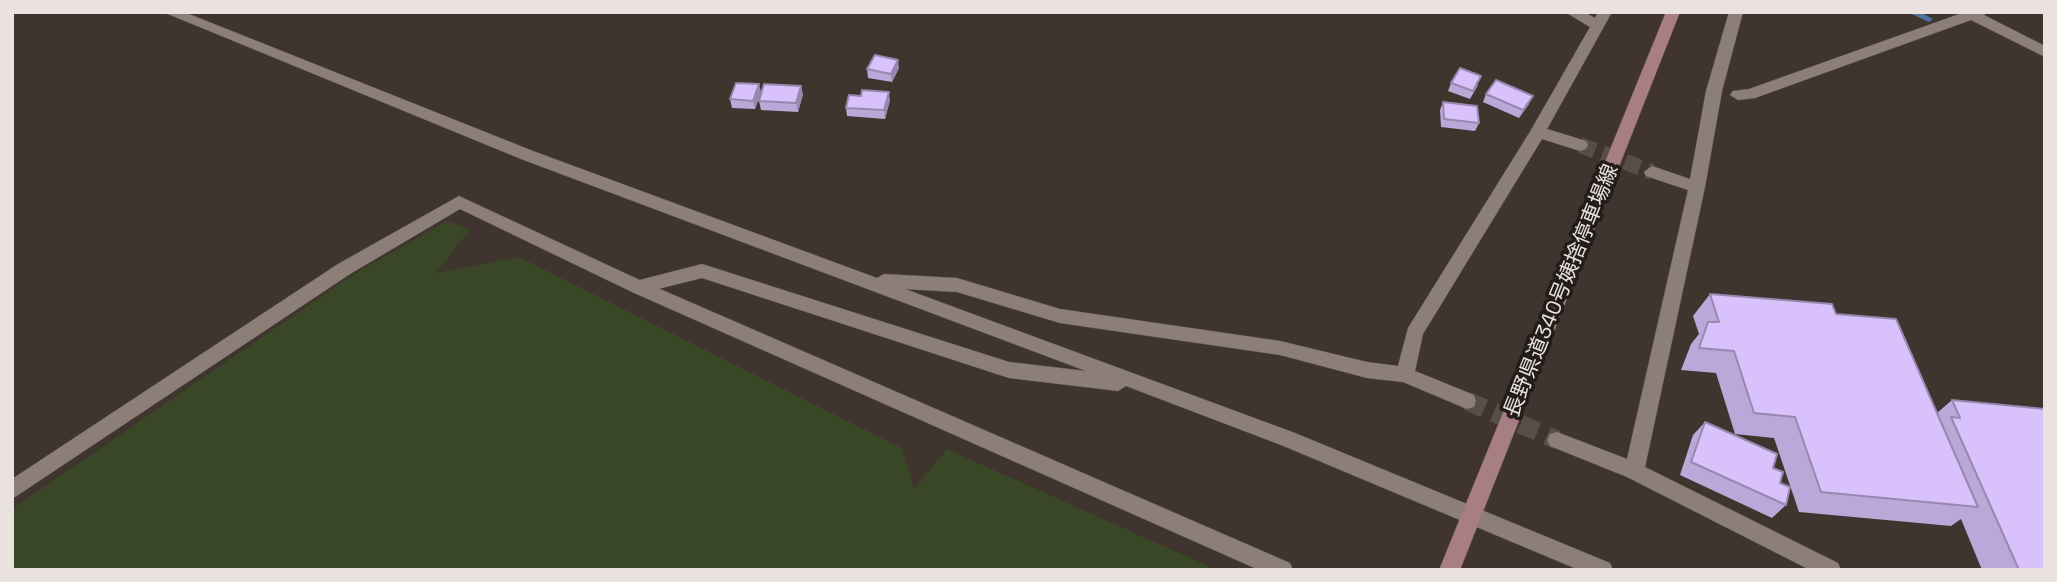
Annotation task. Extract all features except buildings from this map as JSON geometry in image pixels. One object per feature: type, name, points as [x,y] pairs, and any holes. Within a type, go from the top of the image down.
[{"type":"main road","name":"長野県道340号姨捨停車場線","points":[[1449,570],[1673,12]]},
{"type":"street","points":[[170,12],[527,155],[1288,439],[1468,524],[1603,570]]},
{"type":"street","points":[[1405,375],[1413,333],[1538,132],[1601,19],[1572,12]]},
{"type":"street","points":[[1634,471],[1697,187],[1714,91],[1736,12]]},
{"type":"street","points":[[1738,95],[1750,94],[1977,14],[2045,52]]},
{"type":"street","points":[[1538,132],[1580,145]]},
{"type":"street","points":[[1653,172],[1697,187]]},
{"type":"street","points":[[12,490],[344,269],[459,202],[638,287],[1283,570]]},
{"type":"street","points":[[638,287],[702,271],[1009,370],[1146,386]]},
{"type":"street","points":[[858,278],[926,285],[957,285],[1060,316],[1280,348],[1367,370],[1405,375],[1466,401]]},
{"type":"street","points":[[1557,440],[1634,471],[1831,570]]},
{"type":"green space","points":[[447,221],[470,230],[436,273],[519,257],[902,448],[914,489],[947,449],[1217,570],[12,570],[12,509],[354,274]]},
{"type":"waterway","points":[[1911,12],[1929,19]]},
{"type":"tunnel","points":[[1580,145],[1652,172]]},
{"type":"tunnel","points":[[1467,401],[1557,440]]}]
